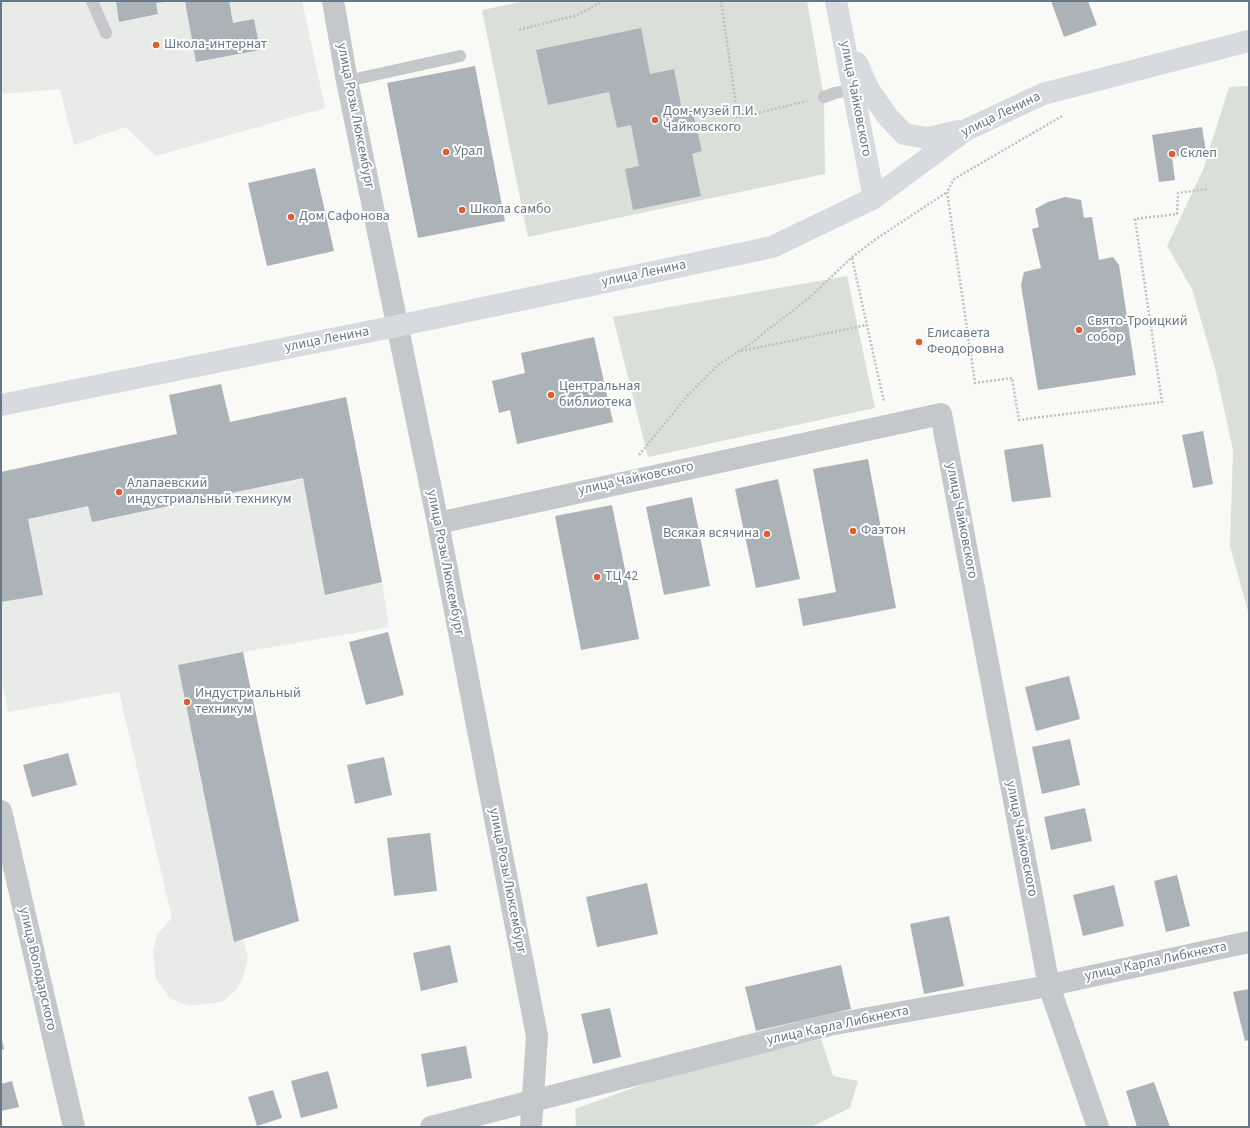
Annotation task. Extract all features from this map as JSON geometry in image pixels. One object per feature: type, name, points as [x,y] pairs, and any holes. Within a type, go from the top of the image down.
[{"type":"street","name":"улица Розы Люксембург","points":[[333,1],[347,81],[438,523],[537,1036],[531,1127]]},
{"type":"street","name":"улица Чайковского","points":[[836,1],[874,198]]},
{"type":"street","points":[[840,25],[869,90],[888,117],[904,134],[927,138],[966,130]]},
{"type":"street","name":"улица Ленина","points":[[1,405],[397,326],[772,247],[874,198],[966,130],[1043,94],[1249,41]]},
{"type":"street","name":"улица Чайковского","points":[[438,523],[941,414],[1049,986],[1098,1127]]},
{"type":"street","name":"улица Володарского","points":[[1,811],[74,1127]]},
{"type":"street","name":"улица Карла Либкнехта","points":[[432,1127],[829,1025],[1049,986],[1249,942]]},
{"type":"lane","points":[[92,1],[106,33]]},
{"type":"lane","points":[[347,81],[460,56]]},
{"type":"lane","points":[[824,97],[853,89]]},
{"type":"path","points":[[519,30],[577,15],[603,1]]},
{"type":"path","points":[[721,1],[738,118],[824,97]]},
{"type":"path","points":[[615,484],[688,395],[718,365],[750,344],[809,298],[851,258],[876,239],[947,192],[954,179],[1068,112]]},
{"type":"path","points":[[947,192],[975,383],[1012,378],[1019,420],[1162,402],[1135,219],[1177,214],[1178,193],[1206,189]]},
{"type":"path","points":[[851,258],[884,399],[886,426]]},
{"type":"path","points":[[738,351],[867,325]]},
{"type":"shaded area","name":"Школа-интернат","points":[[1,1],[302,1],[325,108],[156,156],[125,127],[74,145],[60,89],[1,94]]},
{"type":"shaded area","points":[[526,1],[807,1],[824,97],[825,174],[528,237],[482,10]]},
{"type":"shaded area","points":[[1249,86],[1249,615],[1230,546],[1233,450],[1216,372],[1192,289],[1167,246],[1203,170],[1229,87]]},
{"type":"shaded area","points":[[847,276],[875,408],[648,457],[613,317]]},
{"type":"shaded area","name":"Индустриальный техникум","points":[[346,397],[382,582],[389,627],[243,652],[299,921],[243,939],[248,957],[244,975],[237,989],[222,1002],[188,1006],[169,997],[156,979],[153,952],[157,934],[172,918],[119,692],[8,712],[1,675],[1,472]]},
{"type":"shaded area","points":[[821,1039],[833,1076],[858,1081],[850,1108],[811,1127],[576,1127],[575,1109],[669,1075]]},
{"type":"building","points":[[116,1],[165,2],[156,3],[158,14],[119,22]]},
{"type":"building","points":[[185,1],[229,1],[233,23],[254,19],[260,50],[196,62]]},
{"type":"building","points":[[1051,1],[1088,1],[1097,25],[1064,37]]},
{"type":"building","name":"Дом-музей П.И. Чайковского","points":[[641,28],[650,74],[674,69],[683,115],[693,113],[702,151],[692,154],[701,196],[633,210],[625,169],[639,166],[631,125],[617,128],[609,92],[548,105],[536,50]]},
{"type":"building","name":"Урал","points":[[475,66],[505,221],[418,238],[387,83]]},
{"type":"building","name":"Склеп","points":[[1202,127],[1206,151],[1172,157],[1175,180],[1159,182],[1152,135]]},
{"type":"building","name":"Дом Сафонова","points":[[315,168],[334,251],[267,266],[248,183]]},
{"type":"building","name":"Свято-Троицкий собор","points":[[1065,197],[1081,200],[1084,218],[1092,217],[1099,260],[1113,257],[1119,265],[1136,375],[1038,390],[1021,285],[1024,272],[1041,268],[1032,229],[1039,227],[1035,209],[1048,202]]},
{"type":"building","name":"Центральная библиотека","points":[[594,337],[613,422],[517,444],[510,410],[499,413],[492,381],[525,373],[521,353]]},
{"type":"building","name":"Алапаевский индустриальный техникум","points":[[221,384],[230,422],[346,397],[382,582],[325,595],[303,478],[92,522],[88,506],[28,519],[43,595],[1,602],[1,472],[177,434],[169,395]]},
{"type":"building","points":[[1203,431],[1213,484],[1193,488],[1182,435]]},
{"type":"building","points":[[1043,444],[1051,497],[1012,502],[1004,450]]},
{"type":"building","name":"Фаэтон","points":[[868,459],[896,608],[803,626],[798,599],[836,592],[813,469]]},
{"type":"building","name":"Всякая всячина","points":[[778,479],[800,579],[756,588],[735,489]]},
{"type":"building","points":[[692,497],[710,586],[664,595],[646,507]]},
{"type":"building","name":"ТЦ 42","points":[[612,505],[639,639],[581,650],[555,516]]},
{"type":"building","points":[[388,632],[404,695],[366,705],[349,642]]},
{"type":"building","points":[[243,652],[299,921],[234,942],[178,665]]},
{"type":"building","points":[[1069,676],[1080,719],[1036,731],[1025,687]]},
{"type":"building","points":[[1070,739],[1080,785],[1042,794],[1032,747]]},
{"type":"building","points":[[68,753],[77,785],[32,797],[23,765]]},
{"type":"building","points":[[384,757],[392,795],[355,804],[347,765]]},
{"type":"building","points":[[1085,808],[1092,841],[1051,850],[1044,817]]},
{"type":"building","points":[[430,833],[437,891],[394,896],[387,838]]},
{"type":"building","points":[[1177,875],[1190,926],[1166,932],[1154,881]]},
{"type":"building","points":[[647,883],[658,934],[597,947],[586,897]]},
{"type":"building","points":[[1114,885],[1124,926],[1083,936],[1073,895]]},
{"type":"building","points":[[949,916],[964,986],[924,994],[910,924]]},
{"type":"building","points":[[450,945],[458,982],[421,991],[413,953]]},
{"type":"building","points":[[841,965],[851,1009],[756,1031],[745,987]]},
{"type":"building","points":[[1249,989],[1249,1040],[1245,1041],[1233,992]]},
{"type":"building","points":[[610,1008],[621,1057],[593,1064],[581,1014]]},
{"type":"building","points":[[1,1036],[4,1049],[1,1050]]},
{"type":"building","points":[[466,1046],[472,1078],[427,1087],[421,1054]]},
{"type":"building","points":[[328,1071],[338,1108],[301,1118],[291,1081]]},
{"type":"building","points":[[12,1081],[19,1107],[1,1111],[1,1084]]},
{"type":"building","points":[[1154,1082],[1170,1127],[1137,1127],[1126,1091]]},
{"type":"building","points":[[273,1090],[282,1118],[257,1126],[248,1097]]},
{"type":"place","name":"Школа-интернат","points":[[156,45]]},
{"type":"place","name":"Дом-музей П.И. Чайковского","points":[[655,120]]},
{"type":"place","name":"Урал","points":[[446,152]]},
{"type":"place","name":"Склеп","points":[[1172,154]]},
{"type":"place","name":"Школа самбо","points":[[462,210]]},
{"type":"place","name":"Дом Сафонова","points":[[291,217]]},
{"type":"place","name":"Свято-Троицкий собор","points":[[1079,330]]},
{"type":"place","name":"Елисавета Феодоровна","points":[[919,342]]},
{"type":"place","name":"Центральная библиотека","points":[[551,395]]},
{"type":"place","name":"Алапаевский индустриальный техникум","points":[[119,492]]},
{"type":"place","name":"Фаэтон","points":[[853,531]]},
{"type":"place","name":"Всякая всячина","points":[[767,534]]},
{"type":"place","name":"ТЦ 42","points":[[597,577]]},
{"type":"place","name":"Индустриальный техникум","points":[[187,702]]}]
